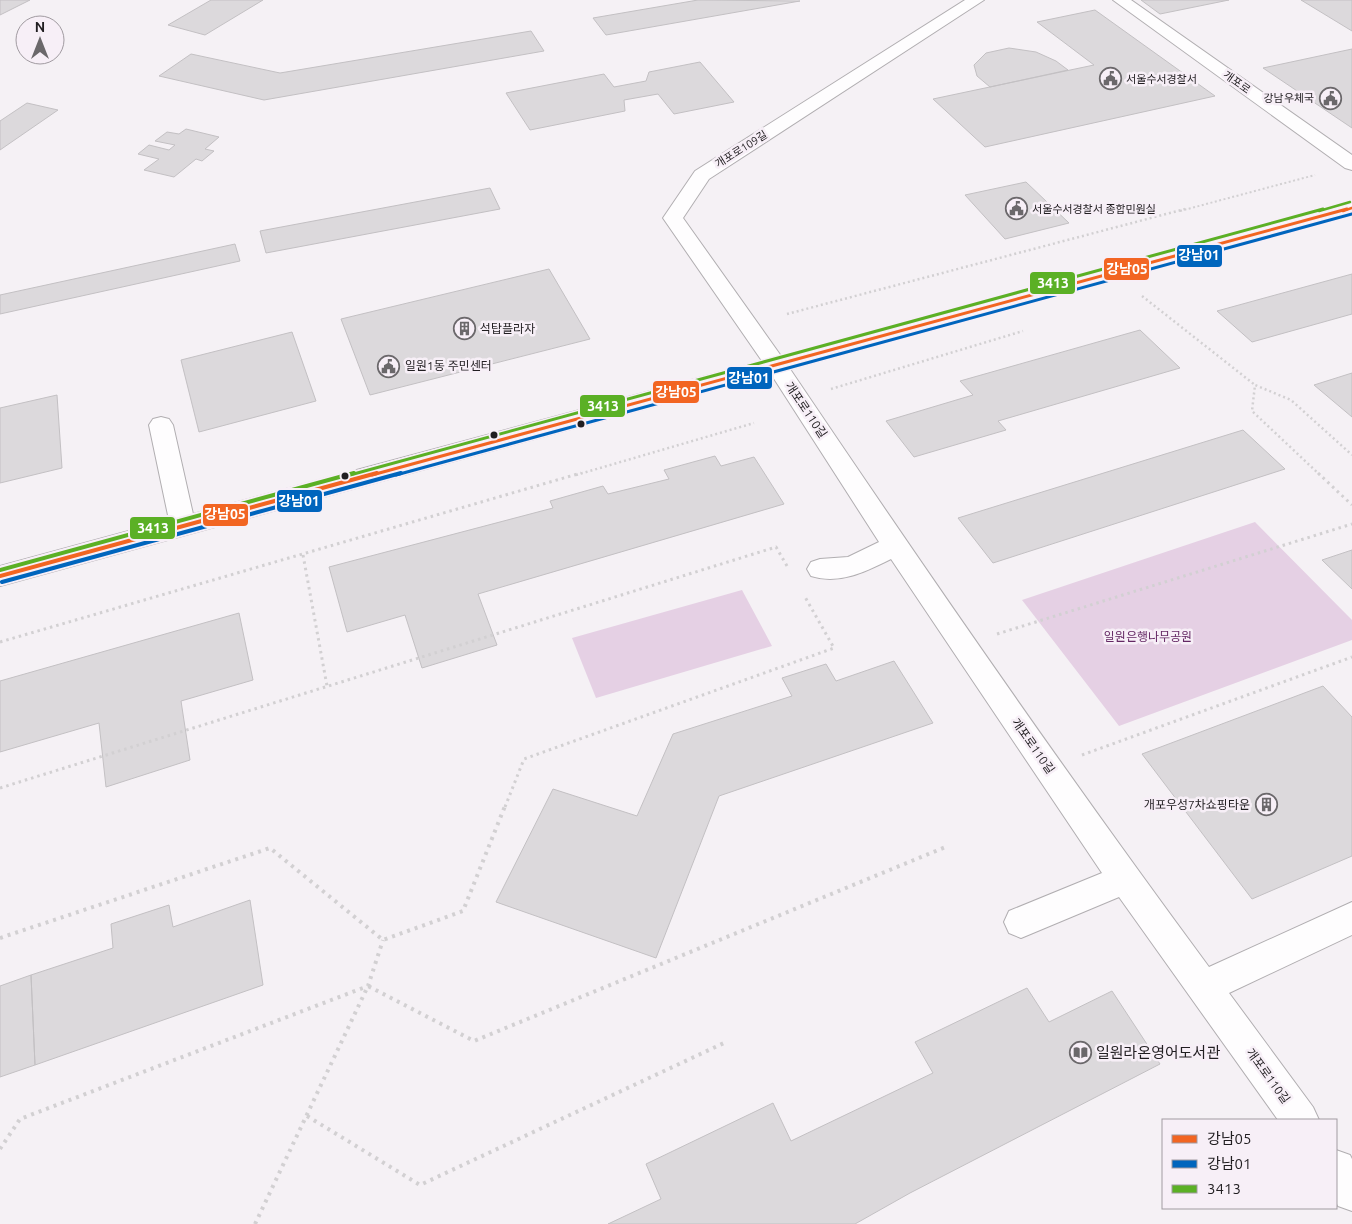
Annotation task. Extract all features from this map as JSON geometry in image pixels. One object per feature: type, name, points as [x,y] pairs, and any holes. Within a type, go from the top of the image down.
[{"type":"street","name":"개포로109길","points":[[776,365],[673,218],[702,175],[976,0]]},
{"type":"street","name":"개포로","points":[[1122,0],[1352,164]]},
{"type":"street","points":[[0,576],[1352,208]]},
{"type":"street","name":"개포로110길","points":[[776,365],[895,545],[1125,879],[1299,1119]]},
{"type":"street","points":[[161,425],[172,468],[183,526]]},
{"type":"street","points":[[820,569],[852,567],[895,545]]},
{"type":"street","points":[[1021,922],[1125,879]]},
{"type":"street","points":[[1203,987],[1352,918]]},
{"type":"street","points":[[1337,1170],[1352,1192]]},
{"type":"path","points":[[787,314],[1324,173]]},
{"type":"path","points":[[1141,295],[1255,385],[1291,400],[1352,455]]},
{"type":"path","points":[[1255,385],[1252,411],[1352,505]]},
{"type":"path","points":[[0,642],[754,423]]},
{"type":"path","points":[[994,635],[1352,524]]},
{"type":"path","points":[[0,788],[776,547],[791,572]]},
{"type":"path","points":[[303,555],[327,686]]},
{"type":"path","points":[[383,940],[463,911],[524,759],[834,648],[800,589]]},
{"type":"path","points":[[1082,755],[1352,657]]},
{"type":"path","points":[[0,1149],[20,1119],[368,986],[474,1041],[948,846]]},
{"type":"path","points":[[0,938],[270,848],[383,940]]},
{"type":"path","points":[[255,1224],[368,986],[383,940]]},
{"type":"path","points":[[307,1116],[420,1185],[724,1043]]},
{"type":"green space","name":"일원은행나무공원","points":[[1255,522],[1352,620],[1352,640],[1119,726],[1022,600]]},
{"type":"green space","points":[[742,590],[772,646],[596,698],[572,638]]},
{"type":"building","points":[[0,0],[30,0],[0,15]]},
{"type":"building","points":[[211,0],[263,0],[205,35],[168,25]]},
{"type":"building","points":[[698,0],[800,1],[606,35],[593,18]]},
{"type":"building","points":[[1141,0],[1229,0],[1160,14]]},
{"type":"building","points":[[1301,0],[1352,0],[1352,31]]},
{"type":"building","name":"서울수서경찰서","points":[[1095,10],[1215,96],[985,147],[933,99],[1094,65],[1037,22]]},
{"type":"building","points":[[531,31],[544,51],[264,100],[159,76],[191,54],[280,73]]},
{"type":"building","points":[[1009,48],[1036,52],[1056,61],[1068,70],[990,87],[977,76],[974,65],[986,53]]},
{"type":"building","name":"강남우체국","points":[[1352,49],[1352,128],[1263,68]]},
{"type":"building","points":[[700,62],[734,102],[674,114],[658,94],[624,100],[625,111],[530,130],[506,93],[604,74],[614,87],[646,81],[649,72]]},
{"type":"building","points":[[27,103],[58,110],[0,150],[0,121]]},
{"type":"building","points":[[186,129],[219,137],[205,149],[214,151],[202,161],[196,159],[174,177],[144,170],[159,159],[138,154],[149,145],[169,150],[175,145],[155,141],[167,132],[179,134]]},
{"type":"building","name":"서울수서경찰서 종합민원실","points":[[1026,182],[1069,223],[1005,239],[965,195]]},
{"type":"building","points":[[490,188],[500,209],[266,253],[260,231]]},
{"type":"building","points":[[235,244],[240,261],[0,314],[0,295]]},
{"type":"building","name":"석탑플라자","points":[[549,269],[590,339],[370,395],[341,319]]},
{"type":"building","points":[[1352,274],[1352,314],[1252,342],[1217,311]]},
{"type":"building","points":[[1140,330],[1180,368],[998,421],[1006,430],[914,457],[886,421],[973,395],[960,381]]},
{"type":"building","points":[[292,332],[316,401],[199,432],[181,360]]},
{"type":"building","points":[[1352,373],[1352,417],[1314,385]]},
{"type":"building","points":[[57,395],[62,468],[0,483],[0,408]]},
{"type":"building","points":[[1243,430],[1285,469],[993,563],[958,518]]},
{"type":"building","points":[[715,456],[721,466],[754,457],[784,504],[478,594],[497,645],[422,668],[405,615],[347,632],[329,567],[553,508],[550,501],[603,486],[608,494],[669,479],[664,470]]},
{"type":"building","points":[[1352,550],[1352,589],[1322,560]]},
{"type":"building","points":[[239,613],[253,680],[181,701],[190,760],[106,787],[99,723],[0,752],[0,681]]},
{"type":"building","points":[[894,661],[933,723],[719,796],[656,958],[496,902],[553,789],[637,816],[673,734],[792,696],[782,678],[826,664],[836,681]]},
{"type":"building","name":"개포우성7차쇼핑타운","points":[[1323,686],[1352,717],[1352,856],[1252,899],[1142,754]]},
{"type":"building","points":[[250,900],[263,985],[35,1065],[31,975],[113,948],[111,924],[169,905],[173,927]]},
{"type":"building","points":[[31,975],[35,1065],[0,1077],[0,986]]},
{"type":"building","points":[[1027,988],[1049,1022],[1112,991],[1160,1064],[910,1193],[855,1224],[608,1224],[661,1199],[646,1164],[773,1103],[791,1141],[933,1073],[915,1042]]},
{"type":"transit line","name":"3413","points":[[0,570],[1350,202]]},
{"type":"transit line","name":"강남05","points":[[0,576],[1352,208]]},
{"type":"transit line","name":"강남01","points":[[2,582],[1352,214]]},
{"type":"place","name":"서울수서경찰서","points":[[1110,79]]},
{"type":"place","name":"강남우체국","points":[[1330,98]]},
{"type":"place","name":"서울수서경찰서 종합민원실","points":[[1016,209]]},
{"type":"place","name":"석탑플라자","points":[[464,329]]},
{"type":"place","name":"일원1동 주민센터","points":[[389,366]]},
{"type":"place","name":"개포우성7차쇼핑타운","points":[[1266,805]]},
{"type":"place","name":"일원라온영어도서관","points":[[1080,1053]]}]
